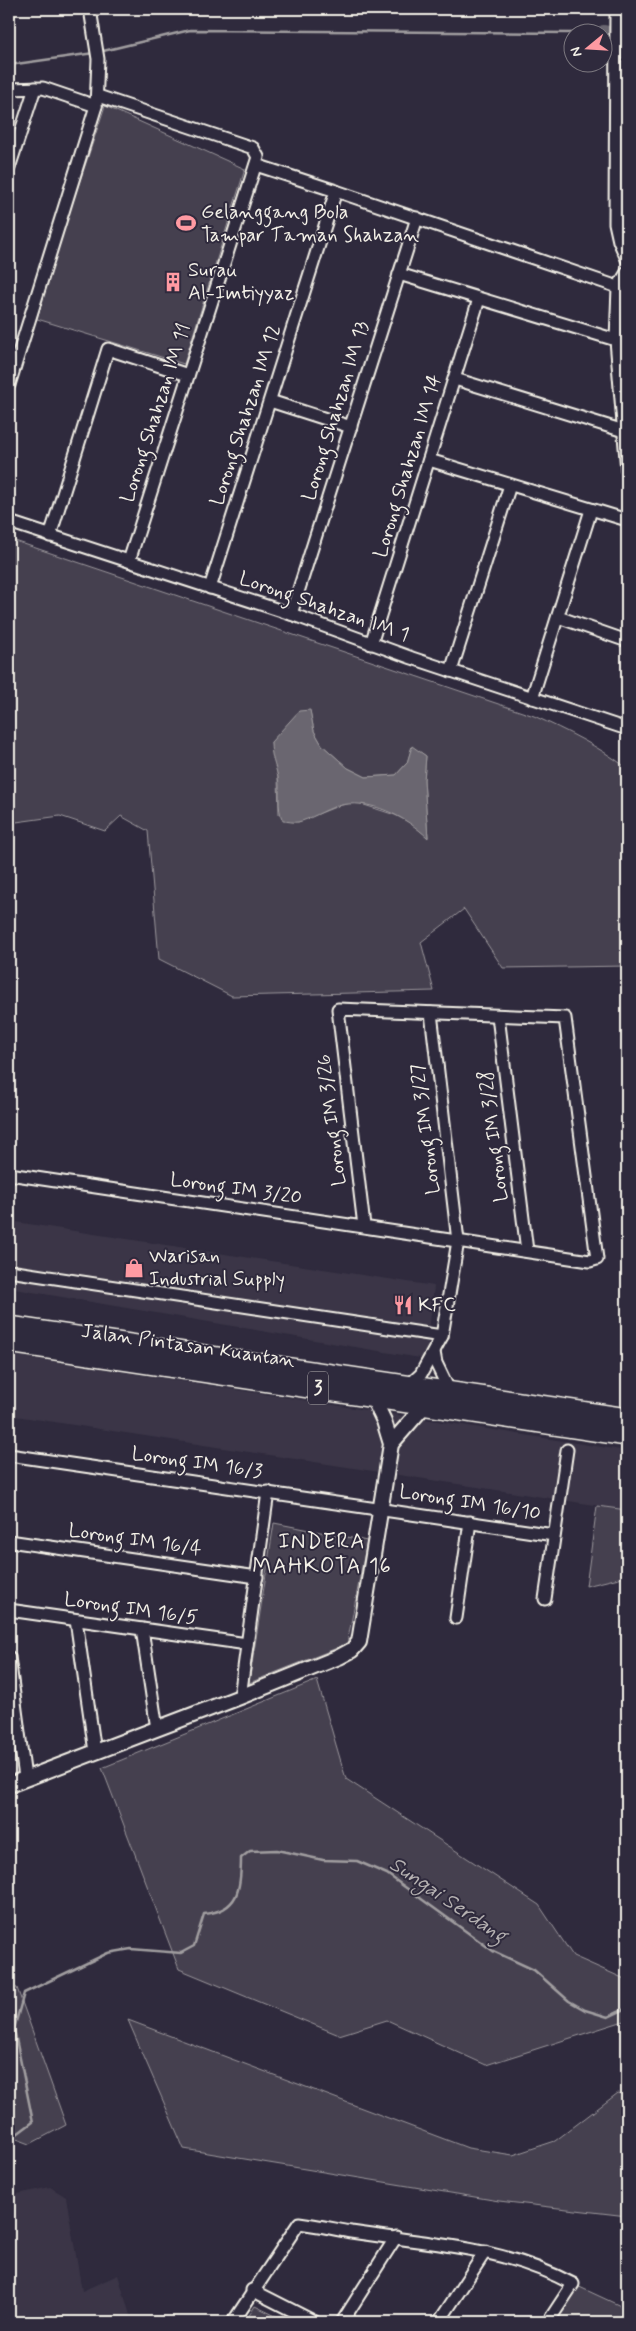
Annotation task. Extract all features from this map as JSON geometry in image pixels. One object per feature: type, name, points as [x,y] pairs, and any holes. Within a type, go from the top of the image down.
[{"type":"highway","name":"Jalan Pintasan Kuantan","points":[[9,1326],[410,1384],[627,1418]]},
{"type":"highway","name":"Jalan Pintasan Kuantan","points":[[9,1343],[372,1396],[627,1436]]},
{"type":"street","points":[[9,385],[97,101],[98,59],[90,9]]},
{"type":"street","points":[[616,9],[620,35],[615,223],[618,241],[627,259]]},
{"type":"street","points":[[9,168],[35,88]]},
{"type":"street","points":[[9,89],[42,88],[97,101],[253,148],[258,153],[256,165],[618,287]]},
{"type":"street","name":"Lorong Shahzan IM 11","points":[[129,561],[256,165]]},
{"type":"street","name":"Lorong Shahzan IM 12","points":[[210,588],[336,191]]},
{"type":"street","name":"Lorong Shahzan IM 13","points":[[291,614],[417,218]]},
{"type":"street","points":[[627,272],[618,287],[616,340],[627,471]]},
{"type":"street","points":[[399,274],[616,340]]},
{"type":"street","name":"Lorong Shahzan IM 14","points":[[371,644],[480,299]]},
{"type":"street","points":[[50,536],[108,350],[188,375]]},
{"type":"street","points":[[455,379],[624,430]]},
{"type":"street","points":[[270,401],[351,427]]},
{"type":"street","points":[[429,460],[627,520]]},
{"type":"street","points":[[451,670],[510,485]]},
{"type":"street","points":[[532,698],[591,510]]},
{"type":"street","name":"Lorong Shahzan IM 1","points":[[9,522],[291,614],[371,644],[627,729]]},
{"type":"street","points":[[558,617],[627,641]]},
{"type":"street","name":"Lorong IM 3/26","points":[[364,1226],[338,1009],[432,1013]]},
{"type":"street","points":[[432,1013],[498,1016]]},
{"type":"street","name":"Lorong IM 3/27","points":[[410,1384],[421,1374],[442,1336],[458,1241],[432,1013]]},
{"type":"street","name":"Lorong IM 3/20","points":[[9,1174],[590,1261],[597,1259],[564,1018],[498,1016]]},
{"type":"street","name":"Lorong IM 3/28","points":[[498,1016],[526,1251]]},
{"type":"street","points":[[9,1271],[442,1336]]},
{"type":"street","points":[[434,1352],[436,1363],[449,1390]]},
{"type":"street","points":[[9,1785],[240,1697],[352,1650],[359,1642],[391,1444],[384,1421],[372,1396]]},
{"type":"street","points":[[391,1444],[425,1405]]},
{"type":"street","points":[[545,1599],[567,1450]]},
{"type":"street","name":"Lorong IM 16/3","points":[[9,1455],[381,1508]]},
{"type":"street","points":[[240,1697],[268,1492]]},
{"type":"street","name":"Lorong IM 16/10","points":[[381,1508],[554,1535]]},
{"type":"street","points":[[456,1618],[470,1522]]},
{"type":"street","name":"Lorong IM 16/4","points":[[9,1541],[257,1577]]},
{"type":"street","name":"Lorong IM 16/5","points":[[9,1610],[247,1644]]},
{"type":"street","points":[[76,1620],[96,1752]]},
{"type":"street","points":[[142,1629],[157,1729]]},
{"type":"street","points":[[9,1656],[25,1778]]},
{"type":"street","points":[[232,2322],[298,2223],[485,2252],[529,2263],[573,2284],[548,2322]]},
{"type":"street","points":[[342,2322],[396,2237]]},
{"type":"street","points":[[439,2322],[485,2252]]},
{"type":"street","points":[[252,2290],[315,2322]]},
{"type":"shaded area","points":[[398,9],[602,9],[602,13]]},
{"type":"shaded area","points":[[105,106],[245,169],[184,364],[34,318]]},
{"type":"shaded area","points":[[9,539],[534,716],[582,739],[616,760],[627,768],[627,966],[503,968],[464,909],[421,942],[434,991],[232,996],[159,959],[148,831],[121,816],[105,831],[60,816],[9,823]],"holes":[[[310,711],[314,731],[322,745],[348,768],[366,777],[396,775],[407,763],[412,747],[426,756],[424,780],[428,837],[413,824],[395,815],[355,802],[338,806],[298,822],[279,814],[278,778],[271,742],[283,730]]]},
{"type":"shaded area","points":[[310,710],[314,731],[322,745],[348,768],[366,777],[396,775],[407,763],[412,746],[426,756],[424,780],[428,838],[398,816],[362,804],[337,806],[298,822],[283,821],[279,805],[279,783],[272,756],[271,742],[299,711]]},
{"type":"shaded area","points":[[9,1221],[434,1286],[426,1359],[9,1288]]},
{"type":"shaded area","points":[[9,1354],[627,1451],[627,1510],[9,1415]]},
{"type":"shaded area","points":[[597,1506],[627,1510],[627,1576],[586,1586]]},
{"type":"shaded area","points":[[274,1523],[367,1541],[347,1644],[249,1683]]},
{"type":"shaded area","points":[[317,1680],[346,1779],[539,1905],[573,1956],[627,1980],[627,2020],[486,2065],[387,2020],[339,2035],[179,1969],[102,1768]]},
{"type":"shaded area","points":[[9,1985],[17,1988],[66,2125],[30,2144],[9,2136]]},
{"type":"shaded area","points":[[128,2020],[468,2148],[513,2155],[555,2141],[618,2093],[627,2095],[627,2216],[499,2201],[184,2149]]},
{"type":"shaded area","points":[[50,2187],[66,2197],[82,2291],[118,2275],[132,2322],[9,2322],[9,2196]]},
{"type":"shaded area","points":[[573,2284],[627,2309],[627,2322],[548,2322]]},
{"type":"shaded area","points":[[255,2306],[288,2322],[245,2322]]},
{"type":"waterway","points":[[99,52],[190,30],[564,33]]},
{"type":"waterway","points":[[614,35],[627,38]]},
{"type":"waterway","points":[[9,65],[94,53]]},
{"type":"waterway","name":"Sungai Serdang","points":[[9,2140],[33,2122],[14,2029],[24,1993],[108,1953],[131,1949],[181,1953],[194,1946],[204,1914],[225,1908],[236,1896],[239,1888],[241,1858],[250,1851],[277,1850],[323,1860],[357,1861],[387,1874],[493,1951],[534,1970],[569,2001],[585,2010],[608,2017],[627,2008]]},
{"type":"place","name":"Gelanggang Bola Tampar Taman Shahzan","points":[[186,223]]},
{"type":"place","name":"Surau Al-Imtiyyaz","points":[[173,282]]},
{"type":"place","name":"Warisan Industrial Supply","points":[[134,1268]]},
{"type":"place","name":"KFC","points":[[403,1305]]},
{"type":"district","name":"INDERA MAHKOTA 16","points":[[322,1554]]}]
